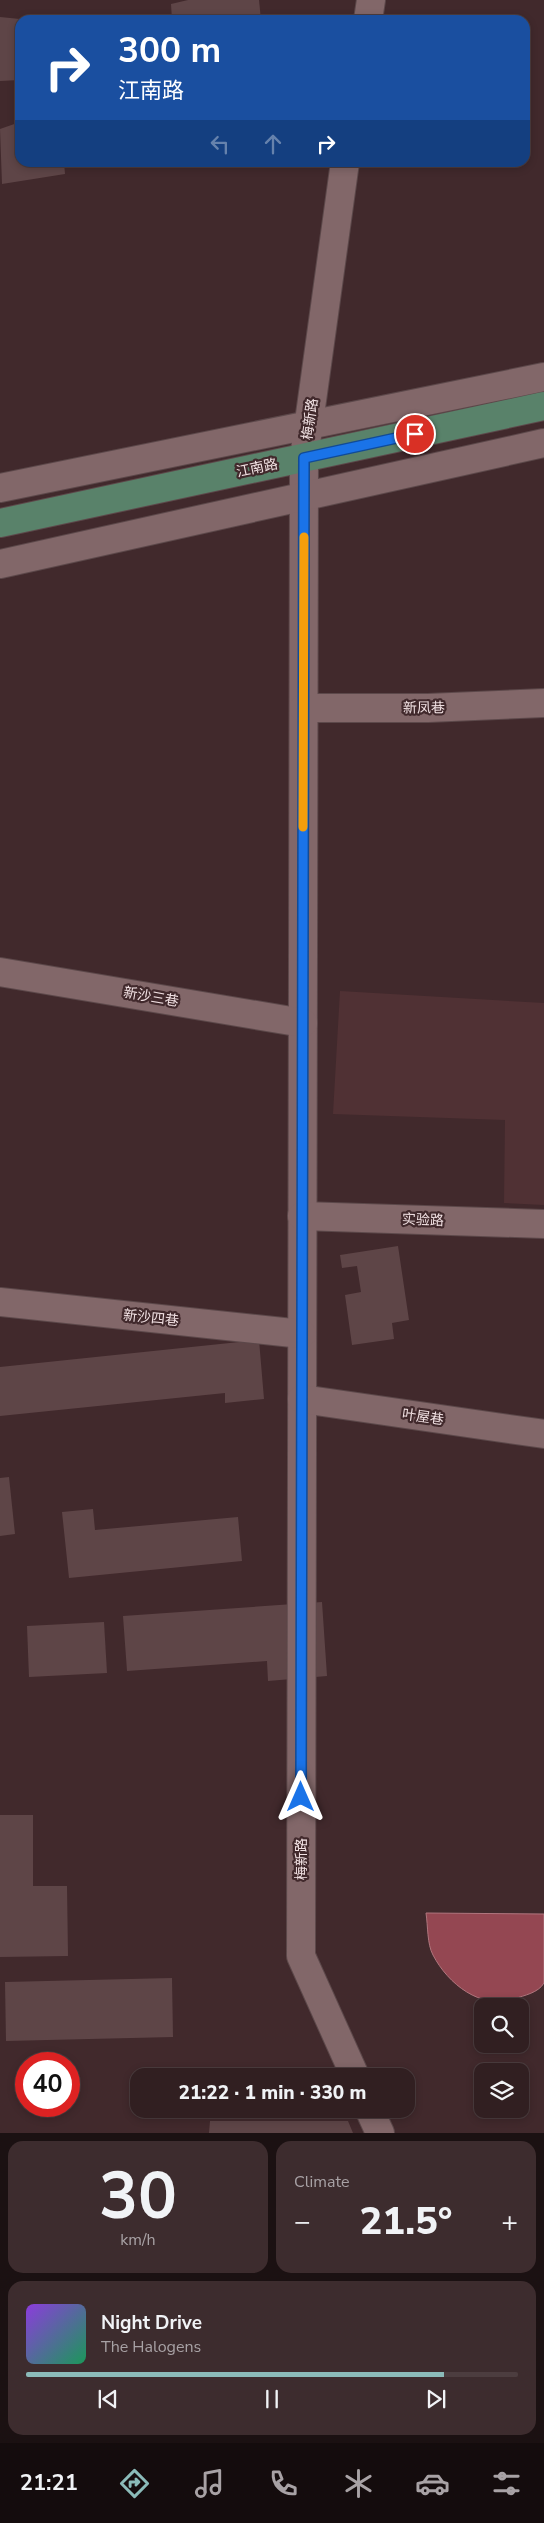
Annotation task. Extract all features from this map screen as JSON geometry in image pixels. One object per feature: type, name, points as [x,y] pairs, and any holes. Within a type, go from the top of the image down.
[{"type":"main road","name":"江南路","points":[[0,523],[544,406]]},
{"type":"street","points":[[369,15],[371,0]]},
{"type":"street","name":"梅新路","points":[[344,167],[304,458],[301,1956],[350,2068]]},
{"type":"street","points":[[0,488],[544,376]]},
{"type":"street","points":[[0,564],[544,443]]},
{"type":"street","name":"新凤巷","points":[[304,708],[428,708],[544,703]]},
{"type":"street","name":"新沙三巷","points":[[0,972],[303,1023]]},
{"type":"street","name":"实验路","points":[[302,1216],[544,1224]]},
{"type":"street","name":"新沙四巷","points":[[0,1302],[302,1334]]},
{"type":"street","name":"叶屋巷","points":[[302,1399],[544,1434]]},
{"type":"street","points":[[373,2118],[380,2133]]},
{"type":"shaded area","points":[[340,991],[544,1003],[544,1205],[504,1203],[505,1120],[333,1114]]},
{"type":"shaded area","points":[[426,1913],[544,1914],[544,1983],[531,1993],[517,1998],[478,1998],[457,1985],[447,1976],[431,1951]]},
{"type":"building","points":[[188,0],[259,0],[260,15],[172,15],[171,4]]},
{"type":"building","points":[[0,17],[15,18],[15,80],[0,81]]},
{"type":"building","points":[[15,124],[15,167],[64,167],[65,174],[2,184],[0,129]]},
{"type":"building","points":[[398,1246],[409,1320],[392,1323],[394,1339],[352,1345],[345,1295],[361,1292],[357,1266],[342,1268],[340,1255]]},
{"type":"building","points":[[259,1340],[264,1399],[225,1403],[225,1393],[0,1416],[0,1367]]},
{"type":"building","points":[[9,1477],[15,1534],[0,1536],[0,1478]]},
{"type":"building","points":[[93,1509],[95,1530],[238,1517],[242,1561],[69,1578],[62,1512]]},
{"type":"building","points":[[322,1602],[327,1676],[268,1681],[267,1661],[127,1671],[123,1616]]},
{"type":"building","points":[[104,1622],[107,1673],[29,1677],[27,1626]]},
{"type":"building","points":[[0,1815],[33,1815],[33,1886],[67,1886],[68,1956],[0,1957]]},
{"type":"building","points":[[172,1978],[173,2037],[6,2041],[5,1982]]},
{"type":"building","points":[[210,2121],[348,2121],[353,2133],[209,2133]]},
{"type":"slow traffic","points":[[303,827],[304,537]]},
{"type":"route","points":[[301,1797],[304,458],[415,434]]}]
